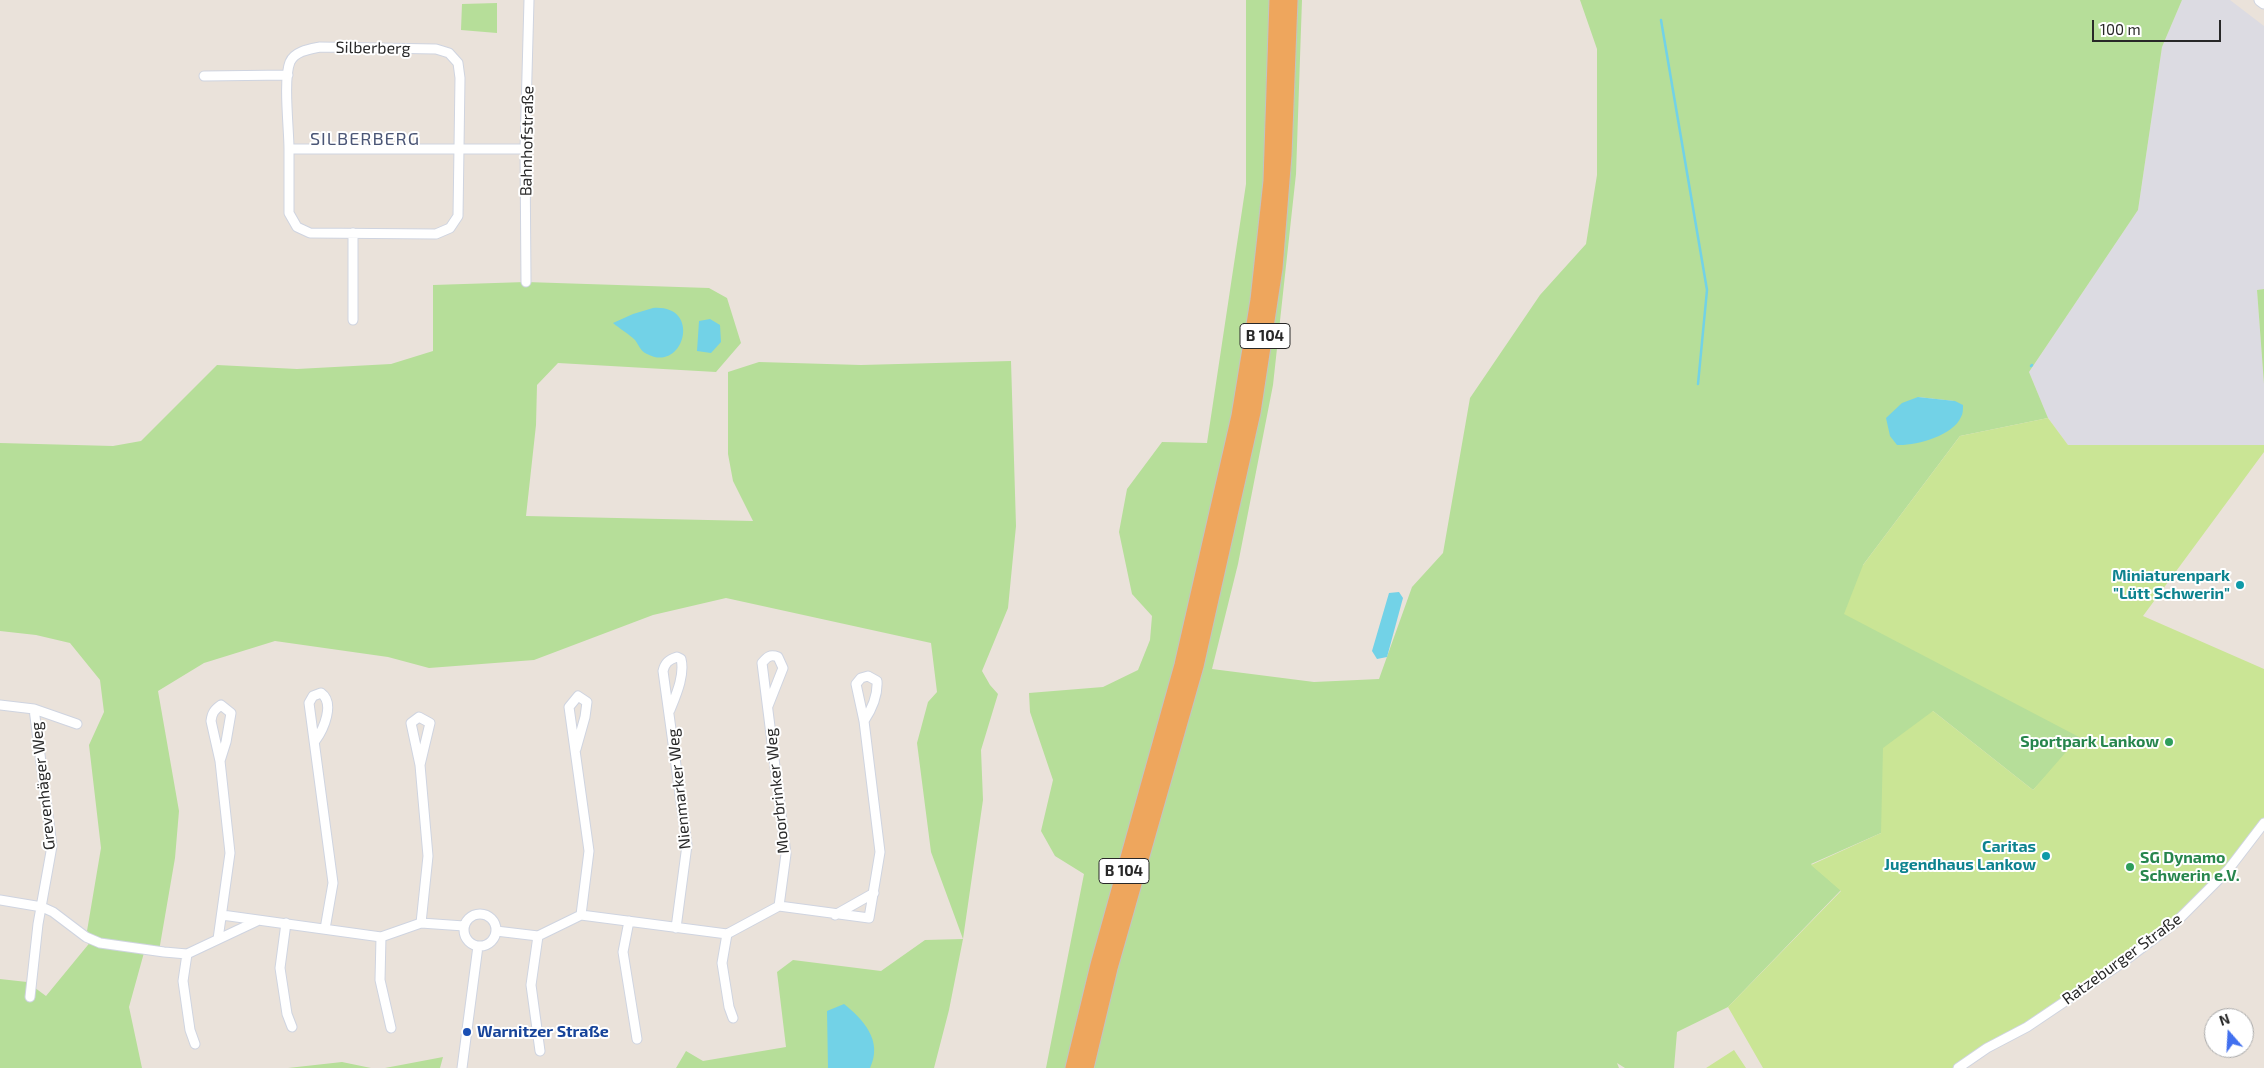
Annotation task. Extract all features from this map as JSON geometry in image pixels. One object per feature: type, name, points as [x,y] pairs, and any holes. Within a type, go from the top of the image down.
[{"type":"highway","name":"B 104","points":[[1073,1068],[1098,965],[1187,671],[1240,416],[1258,300],[1272,181],[1277,0]]},
{"type":"highway","name":"B 104","points":[[1086,1068],[1253,412],[1275,268],[1284,155],[1290,0]]},
{"type":"street","name":"Bahnhofstraße","points":[[526,282],[525,149],[529,0]]},
{"type":"street","points":[[2260,0],[2264,3]]},
{"type":"street","name":"Silberberg","points":[[320,47],[436,49],[449,53],[458,63],[460,78],[458,216],[450,228],[436,234],[310,233],[297,227],[289,213],[288,75],[290,62],[295,56],[303,50],[320,47]]},
{"type":"street","points":[[204,76],[288,75]]},
{"type":"street","points":[[289,149],[525,149]]},
{"type":"street","points":[[353,233],[353,320]]},
{"type":"street","name":"Moorbrinker Weg","points":[[768,706],[783,668],[778,657],[773,655],[767,657],[762,664],[786,854],[779,906]]},
{"type":"street","name":"Nienmarker Weg","points":[[670,710],[680,680],[682,666],[680,659],[676,657],[669,659],[664,665],[663,671],[670,710],[687,845],[676,928]]},
{"type":"street","points":[[576,749],[587,702],[578,696],[569,707],[588,851],[581,915]]},
{"type":"street","points":[[0,705],[34,709]]},
{"type":"street","points":[[218,939],[230,853],[220,761],[211,721],[212,714],[221,705],[231,713],[226,742],[220,761]]},
{"type":"street","name":"Grevenhäger Weg","points":[[30,997],[38,924],[52,846],[34,709],[77,724]]},
{"type":"street","points":[[420,765],[430,723],[418,717],[411,723],[420,765],[428,856],[421,923]]},
{"type":"street","points":[[496,931],[538,936],[581,915],[727,934],[779,906],[835,915],[869,918],[880,852],[864,720]]},
{"type":"street","points":[[315,741],[333,883],[325,929]]},
{"type":"street","name":"Ratzeburger Straße","points":[[1958,1068],[1987,1048],[2027,1027],[2118,965],[2175,923],[2228,870],[2264,823]]},
{"type":"street","points":[[835,915],[874,894]]},
{"type":"street","points":[[0,900],[42,907],[53,912],[86,937],[100,943],[187,954],[257,921]]},
{"type":"street","points":[[482,910],[493,919],[496,931],[490,942],[478,946],[466,939],[464,926],[470,916],[482,910]]},
{"type":"street","points":[[222,915],[381,937],[421,923],[464,926]]},
{"type":"street","points":[[629,921],[623,952],[637,1039]]},
{"type":"street","points":[[286,923],[280,968],[287,1014],[292,1027]]},
{"type":"street","points":[[727,934],[722,963],[729,1007],[733,1018]]},
{"type":"street","points":[[538,936],[531,985],[540,1051]]},
{"type":"street","points":[[381,937],[380,980],[391,1028]]},
{"type":"street","points":[[462,1068],[478,946]]},
{"type":"street","points":[[187,954],[183,980],[190,1030],[195,1044]]},
{"type":"shaded area","points":[[2182,0],[2230,0],[2264,26],[2264,289],[2257,290],[2264,384],[2264,445],[2068,445],[2048,418],[2029,372],[2138,210],[2162,47]]},
{"type":"green space","points":[[1246,0],[1302,0],[1296,174],[1273,385],[1238,564],[1212,669],[1314,682],[1379,679],[1412,587],[1443,553],[1470,398],[1540,295],[1586,244],[1597,175],[1597,49],[1580,0],[2182,0],[2162,47],[2138,210],[2029,372],[2048,418],[1960,436],[1863,565],[2180,633],[2033,790],[1933,711],[1881,833],[1811,864],[1841,890],[1728,1007],[1677,1032],[1674,1068],[1625,1068],[1617,1063],[1619,1068],[1046,1068],[1084,874],[1055,856],[1041,831],[1053,780],[1030,712],[1029,693],[1103,687],[1138,670],[1150,640],[1152,616],[1132,594],[1119,532],[1127,489],[1162,442],[1207,443],[1246,184]],"holes":[[[1918,397],[1954,401],[1952,427]]]},
{"type":"green space","points":[[497,3],[497,33],[461,30],[462,4]]},
{"type":"green space","points":[[526,282],[709,288],[727,298],[741,343],[716,372],[558,363],[537,385],[536,425],[526,516],[753,521],[733,481],[728,454],[728,372],[759,362],[861,365],[1011,361],[1016,526],[1008,608],[982,671],[998,694],[981,750],[983,800],[963,939],[931,852],[917,743],[928,702],[937,692],[931,643],[726,598],[653,615],[534,660],[429,668],[388,657],[275,641],[204,663],[158,691],[179,811],[175,858],[159,951],[145,949],[129,1007],[142,1068],[0,1068],[0,979],[27,982],[46,996],[92,940],[86,937],[101,848],[89,745],[104,712],[100,680],[70,643],[36,635],[0,631],[0,443],[113,446],[141,441],[217,365],[297,369],[391,364],[433,351],[433,285]]},
{"type":"green space","points":[[2264,289],[2264,384],[2257,290]]},
{"type":"green space","name":"Sportpark Lankow","points":[[2048,418],[2068,445],[2264,445],[2264,452],[2143,616],[2264,669],[2264,823],[2228,870],[2149,943],[1958,1068],[1763,1068],[1728,1007],[1841,891],[1811,865],[1881,833],[1883,748],[1933,711],[2033,790],[2079,737],[1844,614],[1863,565],[1960,436]]},
{"type":"green space","points":[[963,939],[949,1010],[934,1068],[676,1068],[686,1051],[703,1061],[786,1047],[777,972],[793,960],[881,971],[925,940]]},
{"type":"green space","points":[[1734,1050],[1746,1068],[1706,1068]]},
{"type":"green space","points":[[443,1057],[440,1068],[385,1068]]},
{"type":"green space","points":[[342,1062],[371,1068],[288,1068]]},
{"type":"water","points":[[653,308],[669,310],[678,316],[683,326],[683,337],[678,347],[671,355],[660,358],[645,353],[635,340],[613,323]]},
{"type":"water","points":[[710,319],[720,325],[721,342],[711,353],[697,351],[699,321]]},
{"type":"water","points":[[1918,397],[1955,401],[1963,405],[1962,416],[1957,424],[1942,434],[1923,442],[1897,445],[1890,436],[1886,418],[1902,403]]},
{"type":"water","points":[[1399,592],[1403,598],[1387,657],[1377,659],[1372,651],[1389,593]]},
{"type":"water","points":[[844,1004],[864,1024],[873,1040],[874,1049],[870,1068],[828,1068],[827,1011]]},
{"type":"waterway","points":[[1661,20],[1707,290],[1698,384]]},
{"type":"place","name":"Miniaturenpark \"Lütt Schwerin\"","points":[[2240,585]]},
{"type":"place","name":"Sportpark Lankow","points":[[2169,742]]},
{"type":"place","name":"Caritas Jugendhaus Lankow","points":[[2046,856]]},
{"type":"place","name":"SG Dynamo Schwerin e.V.","points":[[2130,867]]},
{"type":"place","name":"Warnitzer Straße","points":[[467,1032]]},
{"type":"district","name":"SILBERBERG","points":[[365,139]]}]
